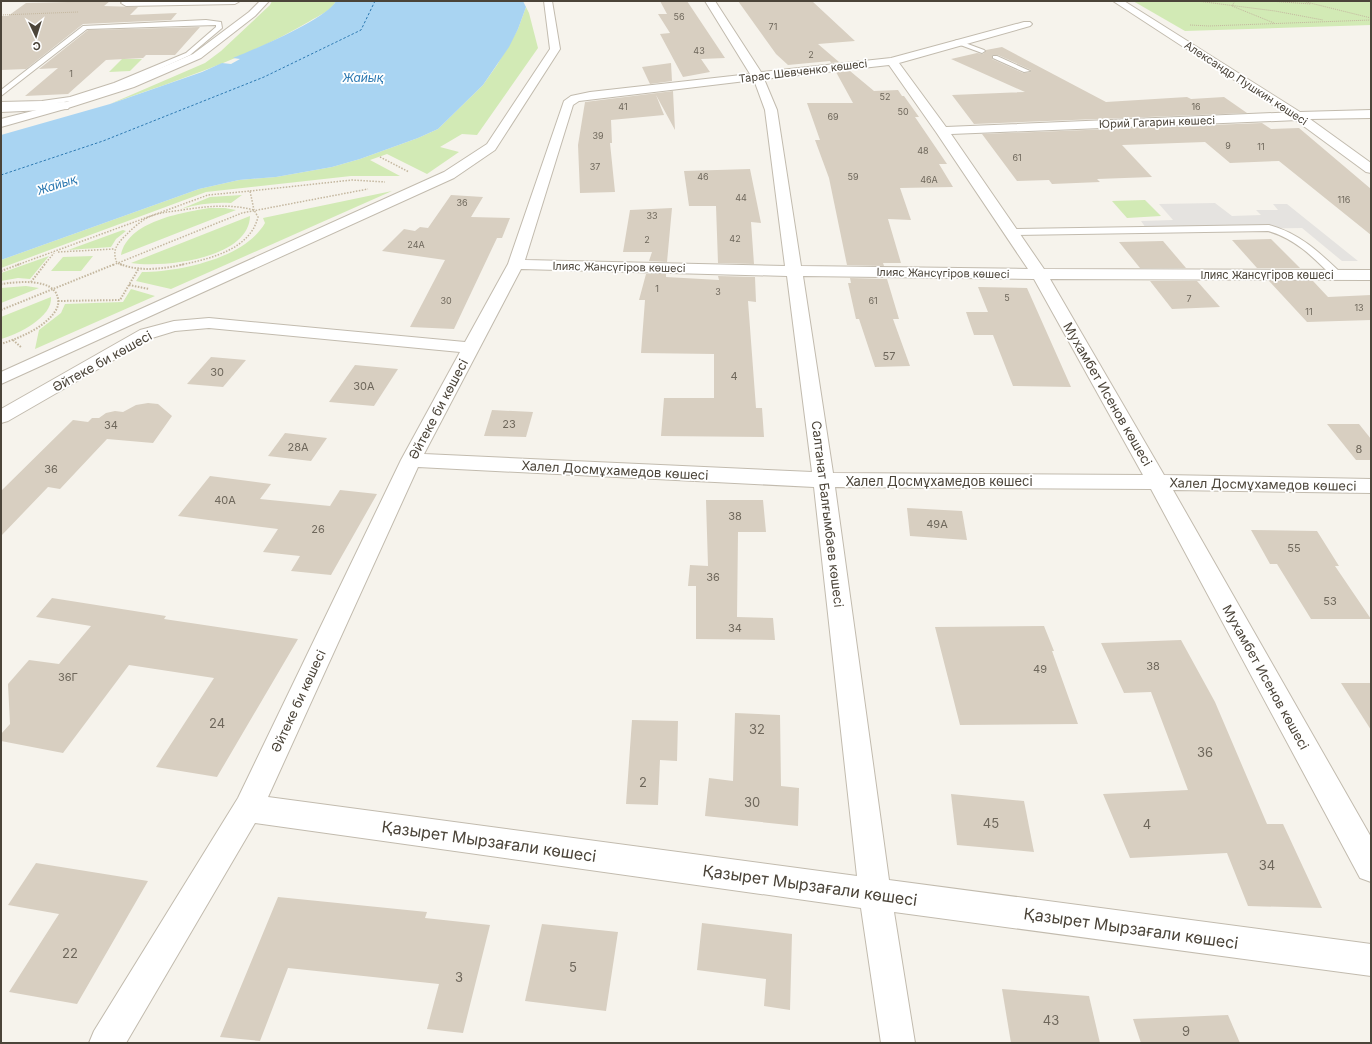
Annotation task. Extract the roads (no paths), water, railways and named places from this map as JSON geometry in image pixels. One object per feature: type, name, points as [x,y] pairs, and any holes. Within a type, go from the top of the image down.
[{"type":"street","points":[[128,1],[126,3],[235,1]]},
{"type":"street","points":[[1,123],[64,106],[130,85],[197,56],[252,14],[265,1]]},
{"type":"street","points":[[1,378],[449,175],[491,147],[555,50],[548,1]]},
{"type":"street","name":"Салтанат Балғымбаев көшесі","points":[[710,1],[758,77],[771,110],[824,480],[875,894],[898,1043]]},
{"type":"street","name":"Александр Пушкин көшесі","points":[[1118,1],[1298,116],[1371,169]]},
{"type":"street","name":"Тарас Шевченко көшесі","points":[[575,98],[590,95],[892,61],[1027,24]]},
{"type":"street","name":"Мухамбет Исенов көшесі","points":[[892,61],[942,130],[1039,274],[1158,482],[1371,867]]},
{"type":"street","name":"Әйтеке би көшесі","points":[[106,1043],[248,808],[411,460],[516,264],[568,104],[575,98]]},
{"type":"street","points":[[1,108],[64,106]]},
{"type":"street","name":"Юрий Гагарин көшесі","points":[[942,130],[1371,114]]},
{"type":"street","name":"Ілияс Жансүгіров көшесі","points":[[516,264],[794,271],[1039,274],[1371,275]]},
{"type":"street","name":"Әйтеке би көшесі","points":[[1,416],[146,334],[174,326],[209,323],[471,348]]},
{"type":"street","name":"Халел Досмұхамедов көшесі","points":[[411,460],[824,480],[1158,482],[1371,486]]},
{"type":"street","name":"Қазырет Мырзағали көшесі","points":[[248,808],[1371,960]]},
{"type":"lane","points":[[1,94],[86,27],[206,22],[219,23],[219,28],[188,54],[117,85],[70,99],[42,103],[1,104]]},
{"type":"lane","points":[[958,42],[982,51]]},
{"type":"lane","points":[[995,57],[1026,71]]},
{"type":"lane","points":[[1011,232],[1269,228],[1284,232],[1299,239],[1337,275]]},
{"type":"water","name":"Жайық","points":[[336,1],[523,1],[526,7],[518,29],[509,47],[483,85],[438,129],[418,138],[360,159],[332,167],[276,177],[239,180],[199,189],[1,260],[1,135],[110,104],[202,72],[222,63],[231,64],[240,59],[233,58],[305,25],[330,8]]}]
